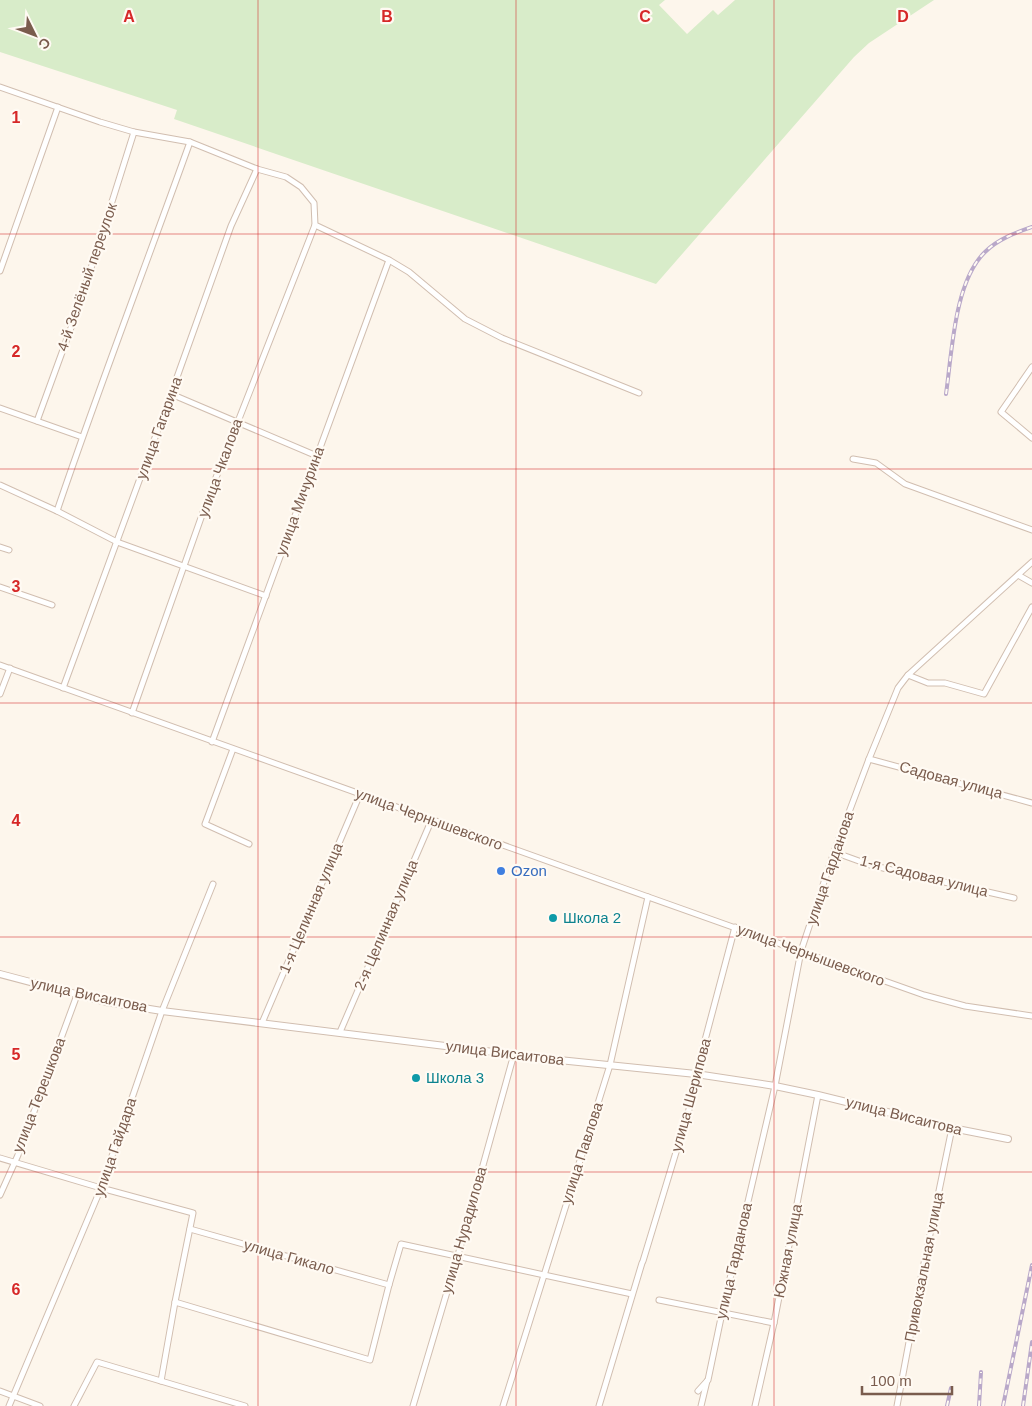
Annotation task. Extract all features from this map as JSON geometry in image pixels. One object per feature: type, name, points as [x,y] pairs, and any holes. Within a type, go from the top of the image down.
[{"type":"street","points":[[0,87],[134,132],[190,142],[257,169],[286,177],[301,187],[314,202],[315,225],[389,260],[409,272],[465,319],[502,338],[639,393]]},
{"type":"street","points":[[0,272],[58,107]]},
{"type":"street","name":"4-й Зелёный переулок","points":[[37,421],[80,303],[134,132]]},
{"type":"street","points":[[57,511],[82,437],[108,371],[190,142]]},
{"type":"street","name":"улица Гагарина","points":[[63,688],[231,226],[257,169]]},
{"type":"street","name":"улица Чкалова","points":[[132,713],[237,423],[315,225]]},
{"type":"street","name":"улица Мичурина","points":[[212,742],[389,260]]},
{"type":"street","points":[[1032,367],[1001,412],[1032,438]]},
{"type":"street","points":[[171,394],[317,456]]},
{"type":"street","points":[[0,408],[82,437]]},
{"type":"street","points":[[853,459],[876,463],[905,484],[1032,530]]},
{"type":"street","points":[[0,485],[57,511],[117,542],[266,596]]},
{"type":"street","points":[[0,547],[9,550]]},
{"type":"street","name":"улица Гарданова","points":[[701,1406],[776,1086],[801,951],[834,852],[869,759],[898,688],[908,675],[1032,562]]},
{"type":"street","points":[[1018,575],[1032,583]]},
{"type":"street","points":[[0,587],[52,605]]},
{"type":"street","points":[[908,675],[928,683],[945,683],[984,694],[1032,607]]},
{"type":"street","name":"улица Чернышевского","points":[[0,665],[432,819],[513,850],[924,995],[965,1006],[1032,1016]]},
{"type":"street","points":[[0,694],[10,668]]},
{"type":"street","points":[[233,749],[205,824],[249,844]]},
{"type":"street","name":"Садовая улица","points":[[869,759],[1032,803]]},
{"type":"street","name":"1-я Целинная улица","points":[[262,1022],[360,794]]},
{"type":"street","name":"2-я Целинная улица","points":[[340,1032],[432,819]]},
{"type":"street","name":"1-я Садовая улица","points":[[834,852],[870,865],[1014,898]]},
{"type":"street","name":"улица Гайдара","points":[[9,1406],[102,1188],[162,1011],[213,884]]},
{"type":"street","name":"улица Павлова","points":[[503,1406],[610,1065],[648,897]]},
{"type":"street","name":"улица Шерипова","points":[[599,1406],[697,1083],[696,1074],[735,927]]},
{"type":"street","name":"улица Висаитова","points":[[0,974],[106,1002],[162,1011],[696,1074],[776,1086],[952,1128],[1008,1139]]},
{"type":"street","name":"улица Терешкова","points":[[0,1195],[13,1162],[18,1155],[77,995]]},
{"type":"street","name":"улица Нурадилова","points":[[413,1406],[458,1255],[514,1054]]},
{"type":"street","name":"Южная улица","points":[[755,1406],[774,1323],[818,1095]]},
{"type":"street","name":"Привокзальная улица","points":[[897,1406],[952,1128]]},
{"type":"street","points":[[0,1158],[193,1213],[161,1381]]},
{"type":"street","name":"улица Гикало","points":[[190,1229],[389,1285]]},
{"type":"street","points":[[175,1302],[370,1360],[401,1244],[632,1294]]},
{"type":"street","points":[[659,1300],[774,1323]]},
{"type":"street","points":[[74,1406],[96,1362],[245,1406]]},
{"type":"street","points":[[698,1391],[708,1380]]},
{"type":"street","points":[[0,1391],[40,1406]]},
{"type":"green space","points":[[0,0],[665,0],[659,5],[687,34],[713,10],[718,15],[735,0],[934,0],[869,43],[854,57],[656,284],[174,119],[177,110],[0,52]]},
{"type":"railway","points":[[946,394],[956,319],[967,281],[975,265],[995,243],[1032,227]]},
{"type":"railway","points":[[1003,1406],[1032,1265]]},
{"type":"railway","points":[[1023,1406],[1032,1342]]},
{"type":"railway","points":[[979,1406],[981,1372]]},
{"type":"railway","points":[[947,1406],[951,1388]]},
{"type":"place","name":"Ozon","points":[[501,871]]},
{"type":"place","name":"Школа 2","points":[[553,918]]},
{"type":"place","name":"Школа 3","points":[[416,1078]]}]
